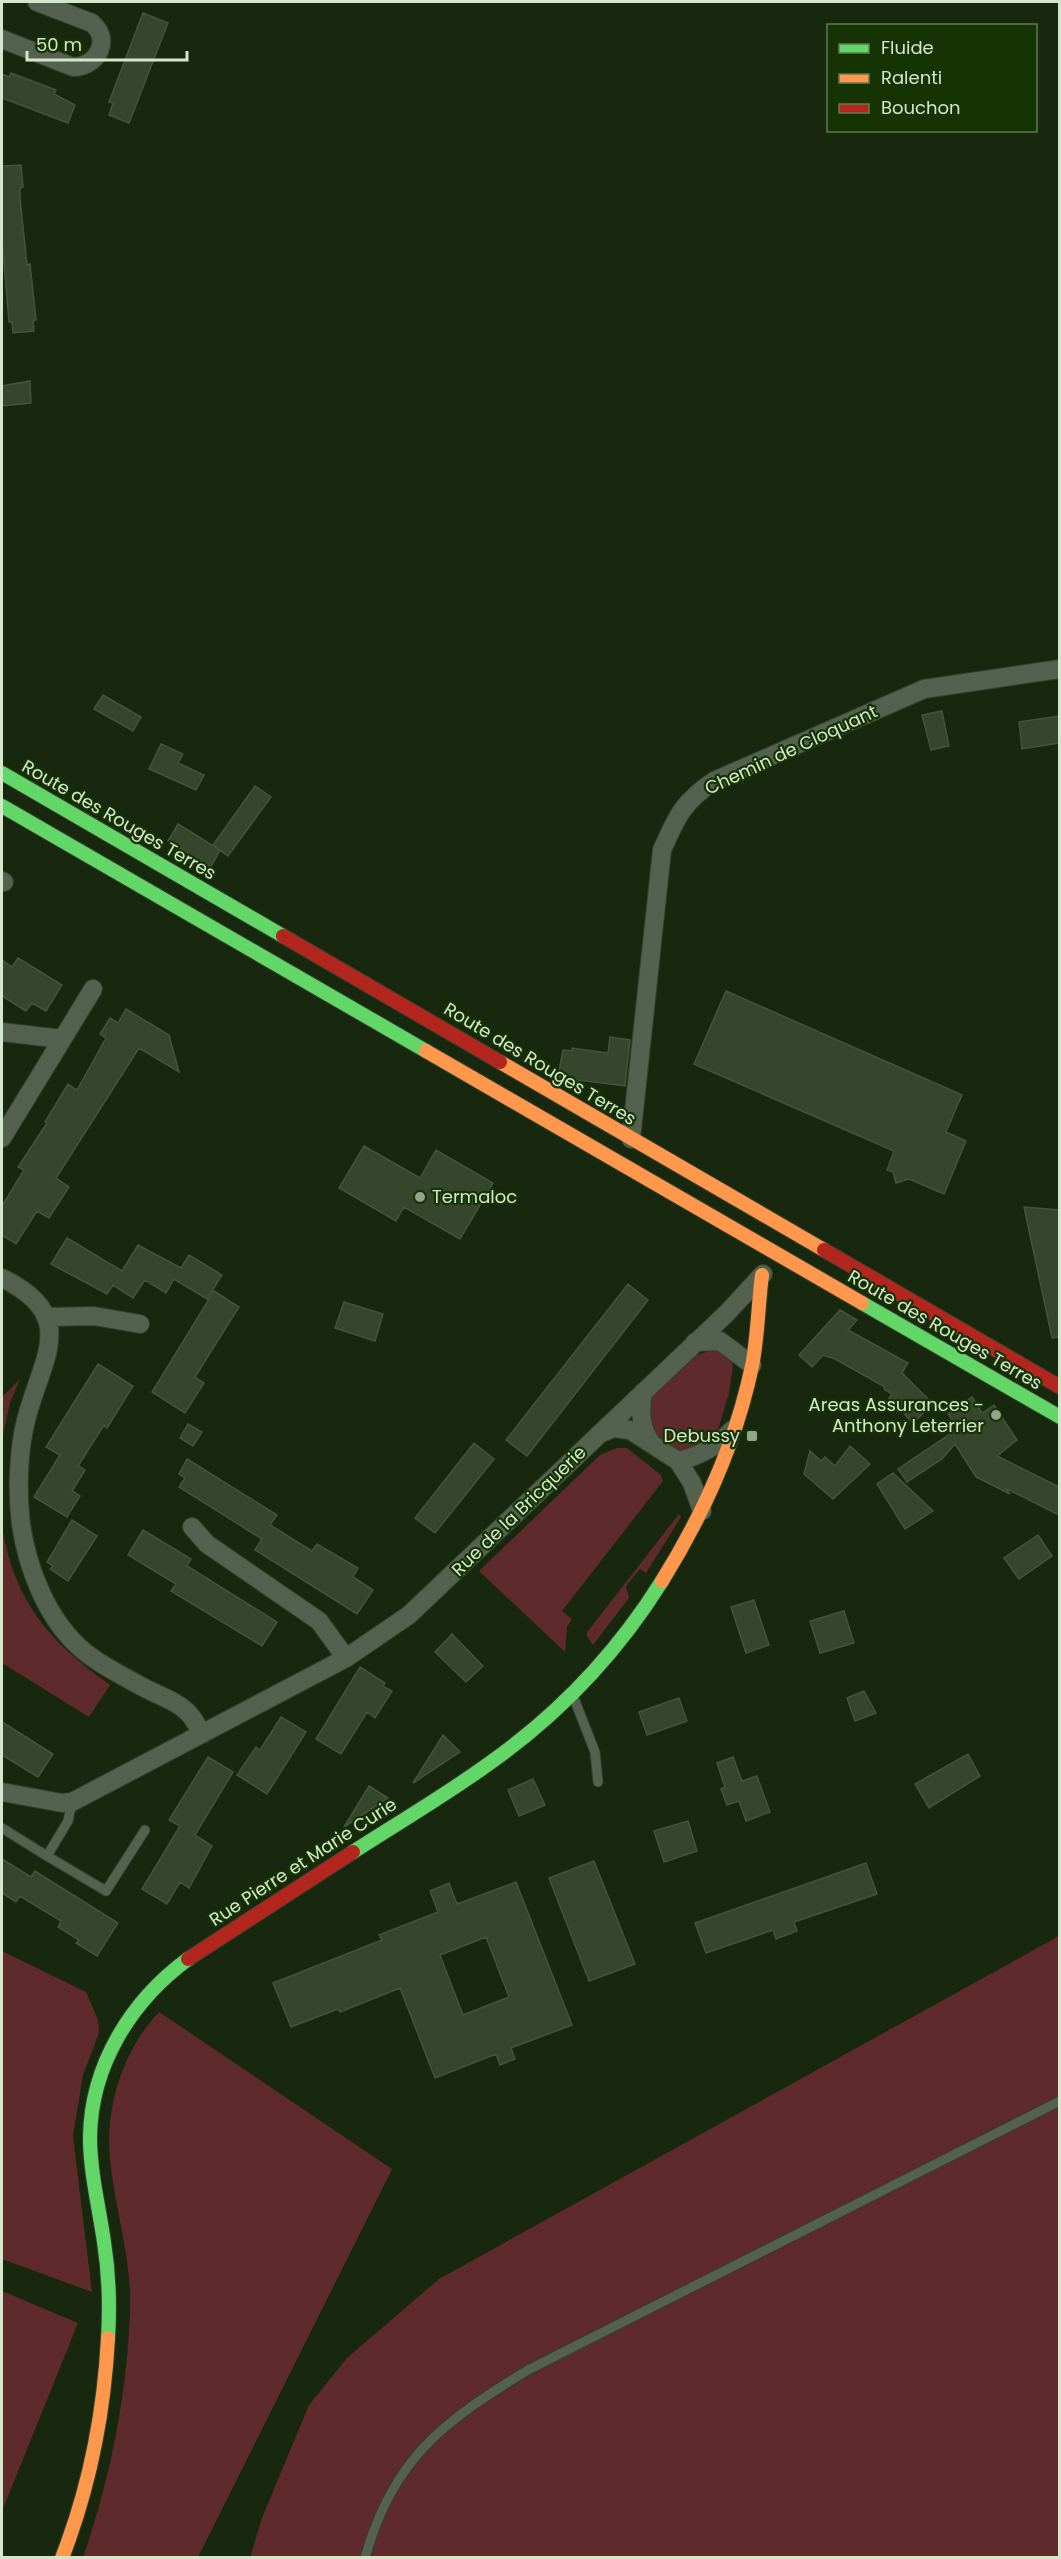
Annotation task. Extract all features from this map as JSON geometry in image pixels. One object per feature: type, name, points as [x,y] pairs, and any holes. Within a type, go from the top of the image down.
[{"type":"main road","name":"Route des Rouges Terres","points":[[2,773],[1059,1387]]},
{"type":"main road","name":"Route des Rouges Terres","points":[[2,806],[1059,1417]]},
{"type":"main road","name":"Rue Pierre et Marie Curie","points":[[62,2558],[77,2523],[93,2462],[102,2413],[109,2295],[107,2257],[90,2152],[92,2116],[98,2086],[122,2031],[139,2004],[167,1974],[190,1956],[487,1765],[531,1732],[572,1693],[634,1624],[702,1511],[734,1427],[752,1365],[762,1275]]},
{"type":"street","points":[[2,39],[73,67],[83,67],[94,60],[101,50],[102,40],[99,28],[92,23],[37,2]]},
{"type":"street","name":"Chemin de Cloquant","points":[[631,1139],[662,849],[678,814],[699,791],[714,781],[924,689],[1059,669]]},
{"type":"street","points":[[2,1138],[93,989]]},
{"type":"street","points":[[2,1032],[62,1039]]},
{"type":"street","name":"Rue de la Bricquerie","points":[[72,1802],[346,1658],[409,1615],[762,1275],[789,1231]]},
{"type":"street","points":[[2,1278],[24,1290],[39,1305],[48,1317],[51,1337],[26,1420],[22,1446],[21,1524],[30,1563],[58,1625],[79,1647],[98,1661],[189,1714],[202,1734]]},
{"type":"street","points":[[48,1317],[94,1316],[140,1324]]},
{"type":"street","points":[[695,1342],[720,1341],[752,1365]]},
{"type":"street","points":[[643,1392],[640,1409],[641,1421],[644,1432],[651,1443]]},
{"type":"street","points":[[678,1461],[708,1450],[721,1442],[734,1427]]},
{"type":"street","points":[[599,1434],[615,1428],[630,1430],[678,1461],[692,1483],[702,1511]]},
{"type":"street","points":[[192,1527],[207,1544],[319,1621],[346,1658]]},
{"type":"street","points":[[2,1792],[62,1803],[72,1802]]},
{"type":"lane","points":[[572,1693],[595,1752],[598,1782]]},
{"type":"lane","points":[[47,1856],[68,1821],[72,1802]]},
{"type":"lane","points":[[2,1828],[106,1892],[145,1830]]},
{"type":"lane","points":[[365,2558],[375,2523],[399,2477],[437,2432],[476,2402],[528,2370],[1059,2101]]},
{"type":"shaded area","points":[[713,1350],[721,1352],[731,1361],[733,1367],[729,1393],[718,1430],[710,1439],[687,1452],[675,1451],[657,1436],[647,1418],[651,1397],[693,1356]]},
{"type":"shaded area","points":[[20,1379],[10,1403],[2,1439],[2,1397]]},
{"type":"shaded area","points":[[617,1448],[627,1448],[661,1475],[663,1481],[562,1611],[572,1619],[567,1627],[565,1652],[479,1571],[600,1455]]},
{"type":"shaded area","points":[[679,1514],[681,1517],[646,1573],[640,1569],[626,1586],[629,1598],[593,1645],[586,1635],[588,1631]]},
{"type":"shaded area","points":[[2,1527],[16,1578],[38,1618],[69,1652],[110,1685],[89,1717],[2,1663]]},
{"type":"shaded area","points":[[1059,1936],[1059,2557],[250,2558],[262,2518],[309,2405],[347,2358],[439,2279]]},
{"type":"shaded area","points":[[2,1951],[86,1992],[98,2020],[99,2033],[83,2075],[73,2136],[92,2292],[2,2259]]},
{"type":"shaded area","points":[[159,2012],[392,2169],[198,2557],[83,2557],[109,2468],[121,2406],[130,2312],[126,2253],[112,2179],[110,2119],[119,2080],[126,2062],[146,2027]]},
{"type":"shaded area","points":[[2,2291],[78,2323],[2,2511]]},
{"type":"building","points":[[143,13],[168,23],[129,123],[109,115],[113,103],[109,102]]},
{"type":"building","points":[[11,73],[56,90],[54,94],[75,105],[68,123],[2,98],[2,74],[9,77]]},
{"type":"building","points":[[21,165],[23,187],[20,188],[20,198],[36,320],[33,320],[34,331],[13,333],[12,322],[9,322],[2,239],[2,166]]},
{"type":"building","points":[[30,381],[31,403],[2,406],[2,386]]},
{"type":"building","points":[[103,695],[141,717],[133,731],[94,709]]},
{"type":"building","points":[[942,711],[949,746],[931,750],[922,715]]},
{"type":"building","points":[[1059,716],[1059,743],[1022,749],[1019,722]]},
{"type":"building","points":[[161,744],[183,754],[178,763],[204,775],[196,790],[149,769]]},
{"type":"building","points":[[255,786],[271,797],[228,856],[213,845]]},
{"type":"building","points":[[178,824],[220,850],[211,867],[168,841]]},
{"type":"building","points":[[18,958],[62,985],[46,1011],[32,1003],[26,1011],[2,996],[2,960],[12,967]]},
{"type":"building","points":[[726,991],[962,1095],[946,1132],[966,1141],[944,1194],[909,1179],[896,1183],[893,1172],[887,1170],[894,1151],[694,1064]]},
{"type":"building","points":[[126,1009],[169,1035],[179,1072],[139,1048],[56,1178],[69,1187],[49,1218],[37,1211],[16,1244],[2,1235],[2,1206],[24,1170],[18,1167],[47,1123],[45,1122],[68,1084],[77,1090],[106,1038],[100,1034],[110,1018],[118,1023]]},
{"type":"building","points":[[610,1037],[630,1040],[625,1086],[558,1076],[563,1050],[572,1051],[572,1048],[608,1053]]},
{"type":"building","name":"Termaloc","points":[[364,1146],[420,1178],[436,1150],[493,1183],[460,1239],[404,1207],[396,1221],[339,1188]]},
{"type":"building","points":[[1024,1207],[1059,1210],[1059,1337],[1052,1338]]},
{"type":"building","points":[[67,1238],[122,1271],[138,1245],[181,1268],[189,1255],[222,1275],[207,1299],[174,1279],[166,1293],[145,1280],[133,1298],[113,1285],[107,1294],[51,1264]]},
{"type":"building","points":[[628,1284],[648,1300],[527,1456],[506,1440]]},
{"type":"building","points":[[214,1291],[239,1307],[195,1377],[204,1383],[185,1413],[152,1392]]},
{"type":"building","points":[[344,1302],[383,1314],[375,1341],[335,1328]]},
{"type":"building","points":[[840,1310],[857,1320],[848,1330],[908,1363],[902,1373],[933,1404],[913,1423],[889,1398],[892,1394],[884,1389],[885,1387],[835,1359],[823,1355],[812,1367],[799,1355]]},
{"type":"building","points":[[98,1364],[133,1386],[107,1428],[104,1425],[78,1466],[85,1470],[72,1491],[80,1496],[67,1517],[34,1497],[60,1455],[46,1447]]},
{"type":"building","points":[[972,1397],[982,1413],[994,1405],[1017,1440],[997,1456],[1059,1487],[1059,1515],[1005,1488],[1010,1494],[976,1477],[955,1444],[942,1459],[907,1482],[898,1469],[959,1428],[948,1414]]},
{"type":"building","points":[[188,1424],[202,1432],[193,1446],[180,1438]]},
{"type":"building","points":[[474,1443],[494,1459],[435,1533],[415,1518]]},
{"type":"building","points":[[850,1446],[870,1464],[833,1499],[804,1474],[810,1451],[821,1461],[825,1457],[835,1466]]},
{"type":"building","points":[[187,1459],[277,1515],[270,1525],[312,1551],[317,1544],[358,1568],[353,1577],[373,1590],[357,1614],[255,1550],[262,1539],[179,1487],[185,1478],[179,1474]]},
{"type":"building","points":[[893,1473],[933,1511],[905,1529],[877,1484]]},
{"type":"building","points":[[72,1520],[97,1536],[68,1581],[50,1569],[53,1566],[47,1562]]},
{"type":"building","points":[[143,1530],[191,1559],[187,1566],[277,1622],[262,1646],[171,1591],[176,1584],[128,1555]]},
{"type":"building","points":[[1038,1535],[1052,1556],[1019,1579],[1004,1558]]},
{"type":"building","points":[[754,1600],[769,1645],[746,1653],[731,1607]]},
{"type":"building","points":[[844,1611],[854,1643],[820,1653],[810,1621]]},
{"type":"building","points":[[452,1634],[483,1666],[466,1682],[435,1652]]},
{"type":"building","points":[[360,1667],[385,1683],[383,1686],[392,1691],[375,1718],[367,1712],[341,1754],[316,1739]]},
{"type":"building","points":[[864,1691],[876,1713],[855,1721],[847,1698]]},
{"type":"building","points":[[679,1698],[687,1721],[647,1735],[639,1712]]},
{"type":"building","points":[[281,1717],[306,1732],[267,1794],[237,1775],[256,1747],[260,1750]]},
{"type":"building","points":[[2,1722],[53,1754],[38,1777],[2,1755]]},
{"type":"building","points":[[443,1735],[460,1752],[413,1783]]},
{"type":"building","points":[[968,1754],[980,1776],[929,1808],[915,1784]]},
{"type":"building","points":[[208,1757],[233,1772],[195,1835],[212,1846],[189,1888],[180,1882],[167,1904],[142,1889],[180,1826],[169,1820]]},
{"type":"building","points":[[733,1757],[742,1781],[757,1776],[770,1812],[746,1821],[739,1801],[727,1805],[721,1789],[725,1787],[717,1763]]},
{"type":"building","points":[[533,1779],[545,1805],[519,1816],[508,1790]]},
{"type":"building","points":[[369,1786],[388,1798],[344,1827]]},
{"type":"building","points":[[688,1821],[697,1851],[664,1862],[654,1831]]},
{"type":"building","points":[[2,1859],[31,1877],[35,1871],[118,1923],[97,1956],[76,1943],[79,1940],[58,1927],[61,1921],[20,1896],[16,1902],[2,1893]]},
{"type":"building","points":[[594,1861],[635,1964],[589,1981],[549,1878]]},
{"type":"building","points":[[866,1863],[877,1894],[794,1922],[797,1931],[776,1939],[773,1930],[706,1953],[695,1923]]},
{"type":"building","points":[[516,1882],[572,2025],[511,2048],[515,2059],[500,2065],[496,2054],[435,2078],[400,1988],[340,2012],[338,2009],[291,2027],[273,1983],[382,1940],[379,1935],[438,1912],[430,1891],[449,1883],[457,1904]],"holes":[[[486,1937],[509,1997],[463,2015],[440,1955]]]},
{"type":"traffic: fast","points":[[2,773],[283,936]]},
{"type":"traffic: fast","points":[[2,806],[426,1051]]},
{"type":"traffic: fast","points":[[862,1303],[1060,1417]]},
{"type":"traffic: fast","points":[[353,1852],[438,1799],[538,1726],[584,1682],[605,1658],[626,1633],[662,1581]]},
{"type":"traffic: fast","points":[[108,2338],[107,2266],[90,2150],[92,2110],[106,2060],[118,2037],[149,1994],[188,1959]]},
{"type":"traffic: slow","points":[[426,1051],[862,1303]]},
{"type":"traffic: slow","points":[[500,1062],[824,1250]]},
{"type":"traffic: slow","points":[[662,1581],[704,1504],[737,1422],[754,1355],[762,1275]]},
{"type":"traffic: slow","points":[[62,2558],[88,2477],[94,2449],[103,2394],[108,2338]]},
{"type":"traffic: jam","points":[[283,936],[500,1062]]},
{"type":"traffic: jam","points":[[824,1250],[1060,1387]]},
{"type":"traffic: jam","points":[[188,1959],[353,1852]]},
{"type":"place","name":"Termaloc","points":[[420,1197]]},
{"type":"place","name":"Areas Assurances - Anthony Leterrier","points":[[996,1415]]},
{"type":"place","name":"Debussy","points":[[752,1436]]}]
